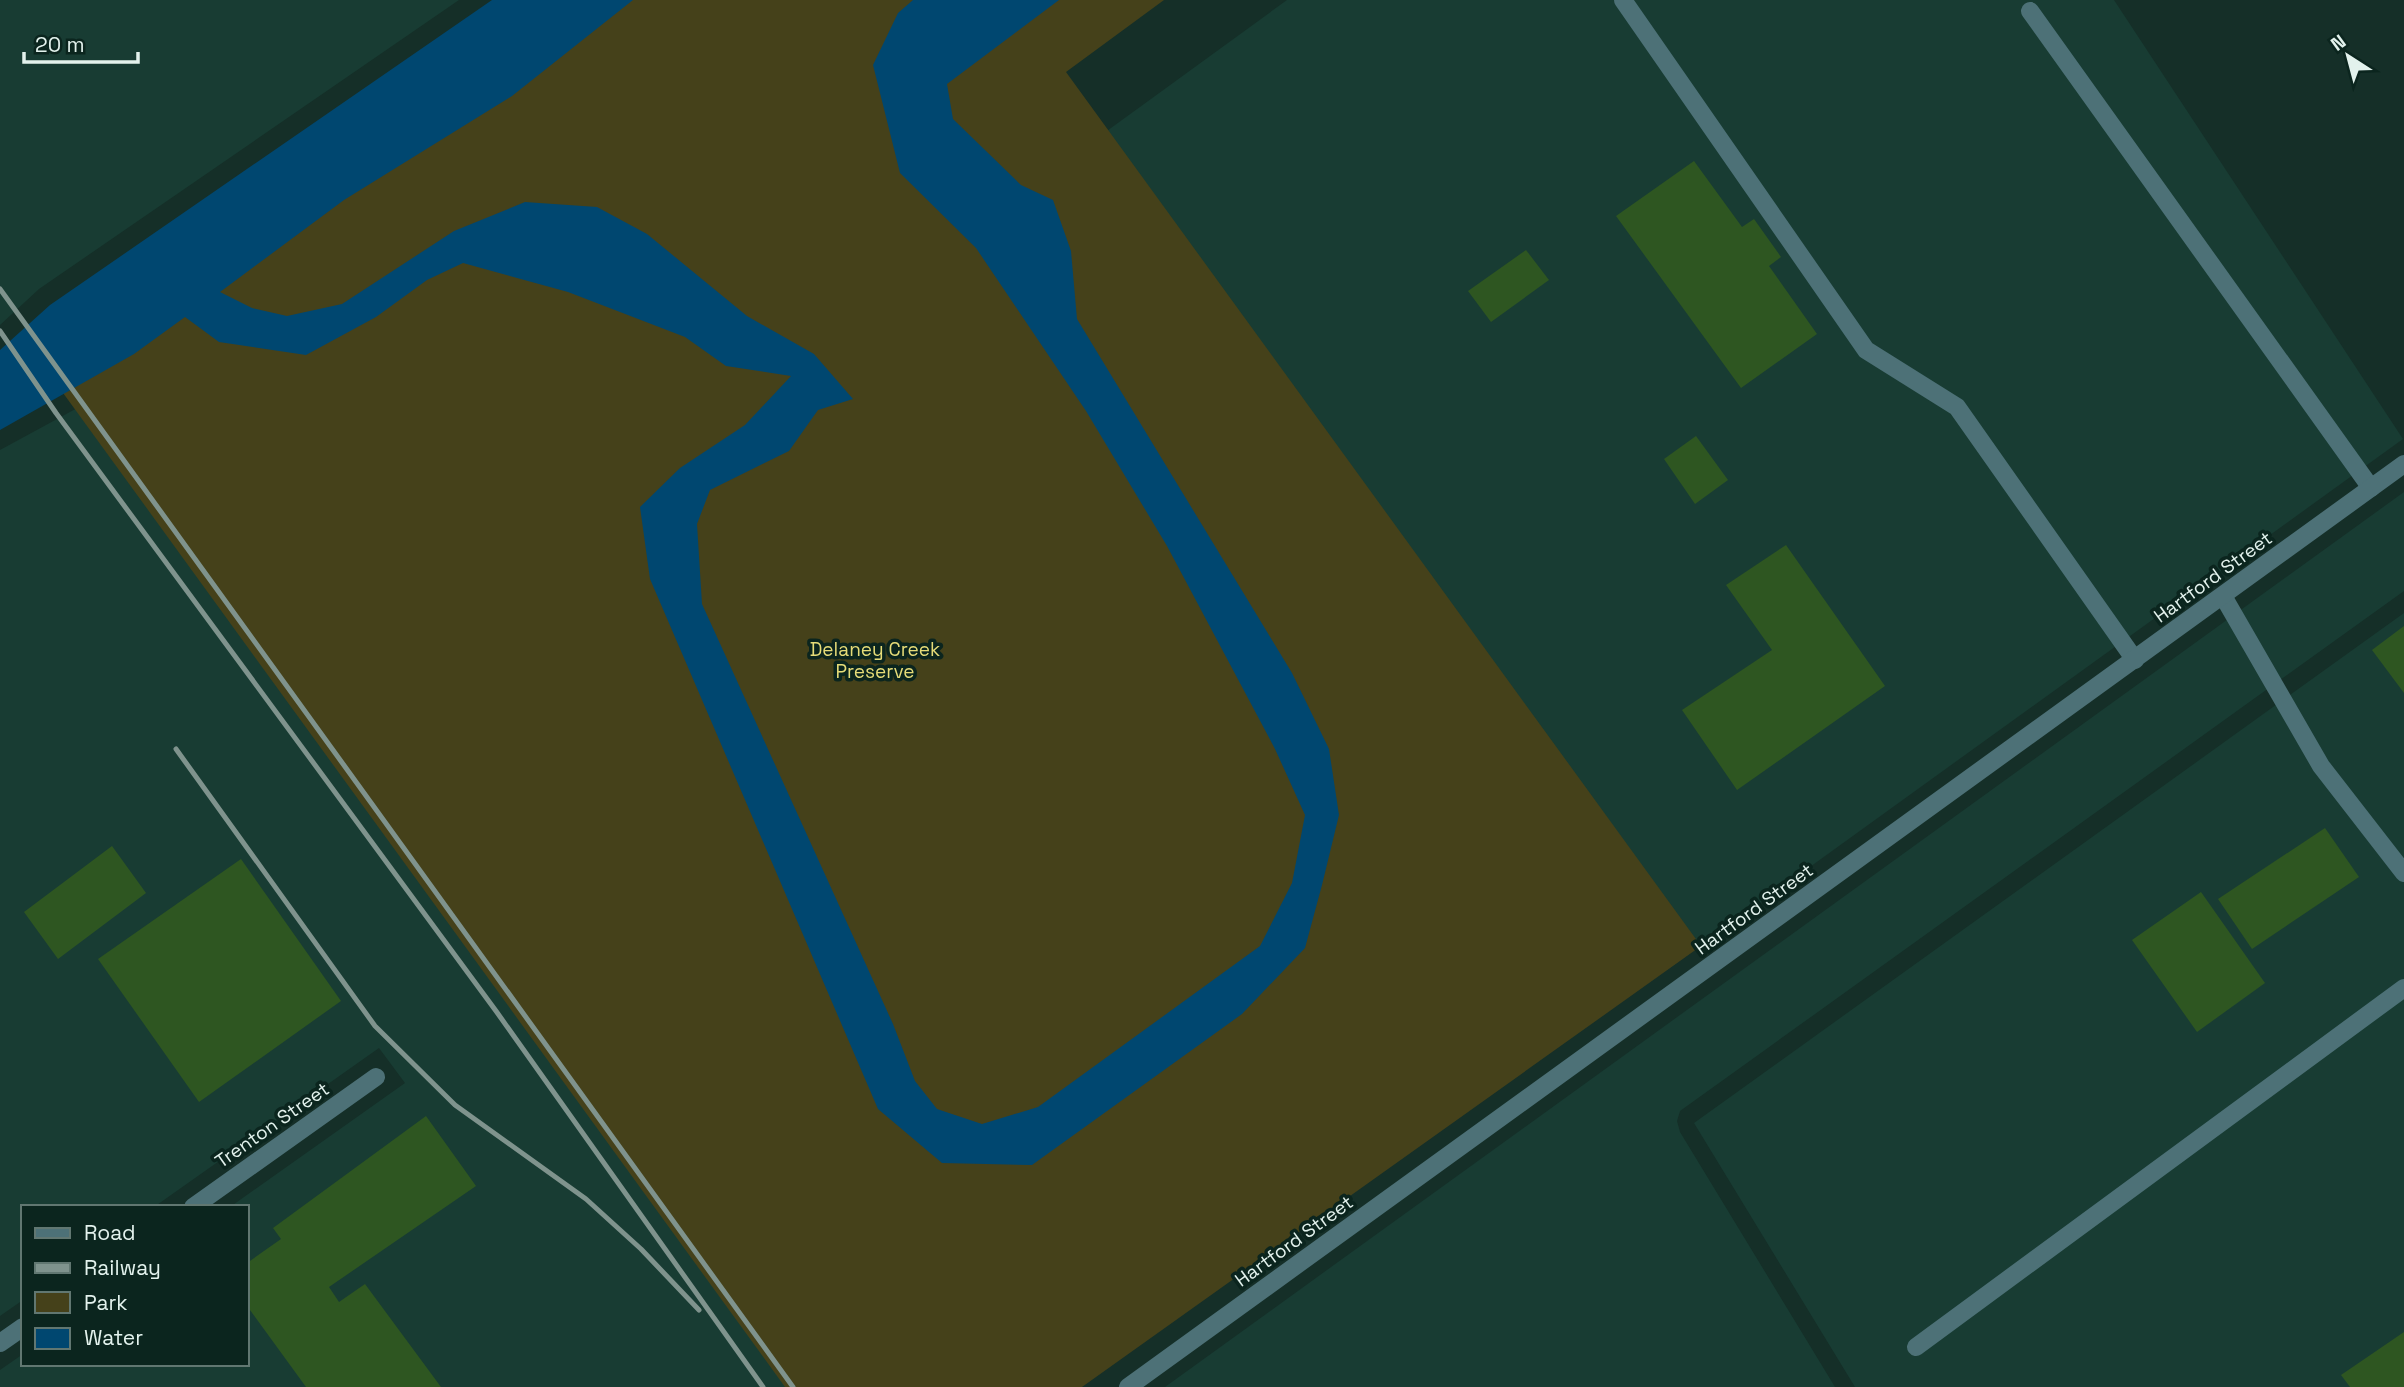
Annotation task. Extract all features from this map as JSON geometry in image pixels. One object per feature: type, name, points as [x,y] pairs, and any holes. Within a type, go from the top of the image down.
[{"type":"street","points":[[1623,0],[1866,351],[1957,407],[2135,660]]},
{"type":"street","points":[[2030,11],[2371,488]]},
{"type":"street","name":"Hartford Street","points":[[1128,1387],[2404,464]]},
{"type":"street","points":[[2223,596],[2321,766],[2404,873]]},
{"type":"street","points":[[1916,1347],[2404,988]]},
{"type":"street","name":"Trenton Street","points":[[196,1205],[376,1077]]},
{"type":"street","points":[[0,1343],[21,1328]]},
{"type":"shaded area","points":[[0,0],[459,0],[39,289],[0,325]]},
{"type":"shaded area","points":[[1287,0],[2114,0],[2403,439],[1667,970],[1089,144]]},
{"type":"shaded area","points":[[81,406],[813,1387],[0,1387],[0,1370],[21,1355],[21,1366],[248,1366],[248,1205],[233,1205],[405,1083],[379,1048],[157,1205],[21,1205],[21,1301],[0,1316],[0,450]]},
{"type":"shaded area","points":[[2404,492],[2404,591],[1680,1111],[1677,1121],[1680,1132],[1835,1387],[1165,1387]]},
{"type":"shaded area","points":[[2404,613],[2404,1387],[1855,1387],[1694,1123]]},
{"type":"green space","name":"Delaney Creek Preserve","points":[[569,0],[1164,0],[1066,72],[1701,946],[1082,1387],[785,1387],[50,375]]},
{"type":"water","points":[[492,0],[633,0],[512,96],[344,200],[220,292],[252,308],[287,316],[342,304],[454,231],[525,202],[597,207],[647,234],[747,316],[814,354],[853,399],[818,410],[789,451],[710,490],[697,524],[702,604],[893,1024],[915,1081],[937,1109],[982,1124],[1038,1107],[1260,946],[1292,883],[1305,815],[1275,749],[1167,546],[1086,411],[976,248],[900,173],[873,65],[898,13],[913,0],[1059,0],[947,84],[953,119],[1021,185],[1053,200],[1071,251],[1077,319],[1292,673],[1329,749],[1339,815],[1305,948],[1242,1014],[1032,1165],[942,1163],[878,1109],[650,579],[640,507],[680,468],[745,425],[791,376],[726,366],[685,337],[568,292],[463,263],[427,280],[376,317],[306,355],[219,342],[185,317],[134,354],[0,430],[0,350],[50,305]]},
{"type":"building","points":[[1694,161],[1742,227],[1754,219],[1781,257],[1769,266],[1817,334],[1741,388],[1616,216]]},
{"type":"building","points":[[1526,250],[1549,280],[1491,322],[1468,291]]},
{"type":"building","points":[[1696,436],[1728,480],[1695,504],[1664,459]]},
{"type":"building","points":[[1786,545],[1885,686],[1737,790],[1682,710],[1772,650],[1726,585]]},
{"type":"building","points":[[2404,626],[2404,693],[2372,650]]},
{"type":"building","points":[[2325,828],[2359,877],[2252,949],[2218,899]]},
{"type":"building","points":[[112,846],[146,893],[58,959],[24,912]]},
{"type":"building","points":[[241,859],[341,1001],[199,1102],[98,959]]},
{"type":"building","points":[[2201,892],[2265,983],[2197,1032],[2132,940]]},
{"type":"building","points":[[426,1116],[476,1186],[329,1287],[339,1302],[365,1284],[441,1387],[306,1387],[248,1307],[248,1262],[281,1239],[273,1228]]},
{"type":"building","points":[[2404,1332],[2404,1387],[2350,1387],[2341,1375]]},
{"type":"railway","points":[[0,289],[793,1387]]},
{"type":"railway","points":[[0,331],[56,413],[496,1011],[763,1387]]},
{"type":"railway","points":[[176,749],[375,1026],[455,1105],[586,1199],[641,1249],[699,1310]]}]
